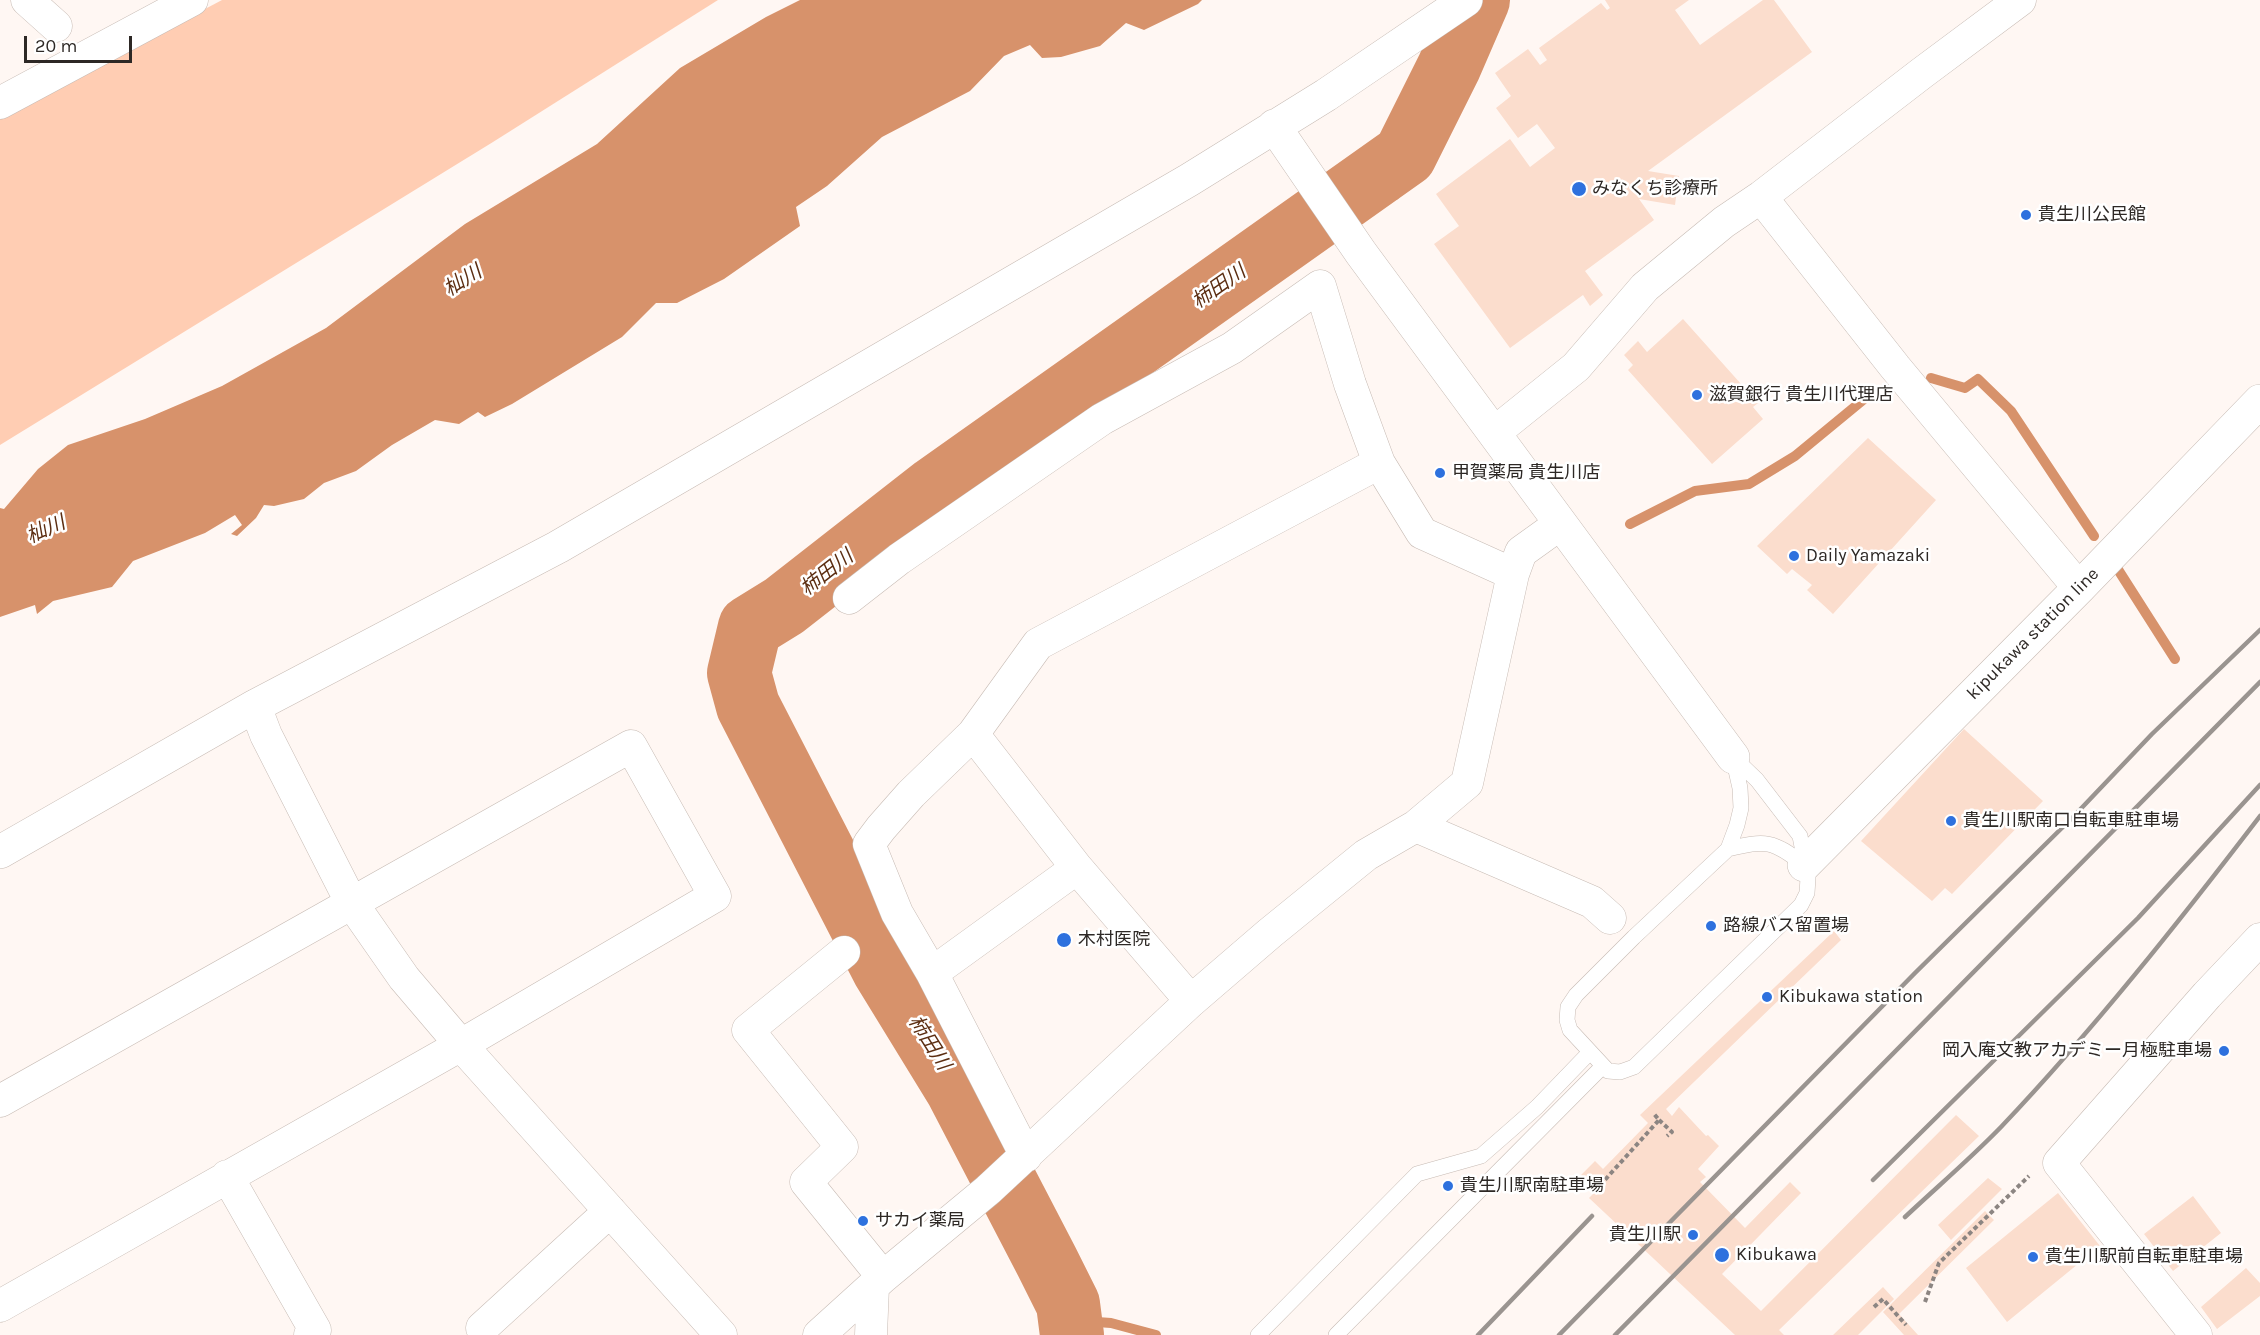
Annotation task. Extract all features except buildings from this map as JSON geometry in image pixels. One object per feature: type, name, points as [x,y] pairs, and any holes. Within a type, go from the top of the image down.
[{"type":"street","points":[[27,0],[56,26]]},
{"type":"street","points":[[0,103],[192,0]]},
{"type":"street","points":[[0,852],[255,706],[558,547],[1189,180],[1326,95],[1466,0]]},
{"type":"street","points":[[1494,433],[1576,367],[1645,287],[1724,222],[1761,197],[2020,0]]},
{"type":"street","points":[[1274,126],[1361,252],[1733,757]]},
{"type":"street","points":[[1761,197],[1895,367],[2079,588]]},
{"type":"street","points":[[849,598],[899,559],[1102,419],[1232,348],[1320,286],[1350,384],[1379,463],[1422,533],[1513,574]]},
{"type":"street","name":"kipukawa station line","points":[[1804,865],[2079,588],[2260,401]]},
{"type":"street","points":[[1008,1172],[932,974],[897,913],[869,844],[911,794],[973,734],[1038,644],[1379,463]]},
{"type":"street","points":[[819,1335],[878,1281],[1008,1172],[1191,1001],[1366,855],[1416,826],[1467,783],[1513,574],[1521,552],[1560,524]]},
{"type":"street","points":[[255,706],[266,735],[351,902],[404,978],[461,1045],[721,1335]]},
{"type":"street","points":[[973,734],[1077,868],[1191,1001]]},
{"type":"street","points":[[0,1101],[631,746],[715,896],[461,1045],[0,1306]]},
{"type":"street","points":[[1416,826],[1592,902],[1610,918]]},
{"type":"street","points":[[932,974],[1077,868]]},
{"type":"street","points":[[844,952],[747,1030],[842,1147],[806,1182],[878,1281],[871,1335]]},
{"type":"street","points":[[2196,1335],[2059,1163],[2207,995],[2256,952]]},
{"type":"street","points":[[227,1176],[315,1330],[310,1335]]},
{"type":"street","points":[[482,1328],[610,1211]]},
{"type":"lane","points":[[1733,757],[1756,780],[1800,836],[1808,878],[1807,893],[1801,905],[1634,1067],[1620,1072],[1608,1071],[1570,1030],[1567,1020],[1568,1007],[1576,995],[1634,937],[1728,849],[1741,808],[1740,788],[1733,757]]},
{"type":"lane","points":[[1728,849],[1765,842],[1784,849],[1804,865]]},
{"type":"lane","points":[[1258,1335],[1417,1174],[1481,1156],[1537,1107],[1590,1052]]},
{"type":"lane","points":[[1336,1335],[1603,1066]]},
{"type":"path","points":[[1654,1114],[1672,1132],[1667,1136]]},
{"type":"path","points":[[1600,1179],[1603,1182],[1659,1120]]},
{"type":"path","points":[[1925,1302],[1939,1263],[2038,1167],[2059,1163]]},
{"type":"path","points":[[1874,1307],[1883,1299],[1906,1325]]},
{"type":"shaded area","points":[[222,0],[718,0],[493,142],[0,445],[0,118]]},
{"type":"water","name":"杣川","points":[[800,0],[1202,0],[1144,30],[1126,23],[1100,46],[1061,57],[1042,58],[1030,45],[1004,56],[970,91],[882,137],[827,186],[796,207],[800,226],[724,279],[677,303],[656,303],[622,337],[512,404],[485,417],[478,412],[459,424],[435,420],[392,445],[356,471],[324,483],[304,499],[274,506],[264,505],[256,518],[237,536],[231,534],[242,525],[235,515],[205,533],[133,561],[112,587],[53,601],[37,614],[35,605],[0,617],[0,508],[4,509],[38,469],[68,445],[145,419],[222,386],[326,328],[465,224],[597,144],[680,68],[766,17]]},
{"type":"waterway","name":"柿田川","points":[[1072,1335],[1068,1304],[1047,1262],[957,1089],[884,970],[748,706],[739,673],[750,627],[784,606],[935,488],[1405,155],[1449,67],[1478,0]]},
{"type":"waterway","points":[[1382,173],[1395,195]]},
{"type":"waterway","points":[[1931,378],[1965,388],[1978,379],[2011,411],[2094,536]]},
{"type":"waterway","points":[[1630,524],[1695,491],[1749,484],[1795,456],[1863,400]]},
{"type":"waterway","points":[[2117,568],[2175,659]]},
{"type":"waterway","points":[[1069,1320],[1111,1323],[1156,1335]]},
{"type":"railway","points":[[1559,1335],[1915,973],[2073,817],[2152,734],[2260,630]]},
{"type":"railway","points":[[1615,1335],[2260,682]]},
{"type":"railway","points":[[1873,1180],[2138,918],[2260,785]]},
{"type":"railway","points":[[1905,1217],[1990,1139],[2069,1052],[2167,936],[2260,816]]},
{"type":"railway","points":[[1478,1335],[1592,1216]]},
{"type":"place","name":"みなくち診療所","points":[[1579,189]]},
{"type":"place","name":"貴生川公民館","points":[[2026,215]]},
{"type":"place","name":"滋賀銀行 貴生川代理店","points":[[1697,395]]},
{"type":"place","name":"甲賀薬局 貴生川店","points":[[1440,473]]},
{"type":"place","name":"Daily Yamazaki","points":[[1794,556]]},
{"type":"place","name":"貴生川駅南口自転車駐車場","points":[[1951,821]]},
{"type":"place","name":"路線バス留置場","points":[[1711,926]]},
{"type":"place","name":"木村医院","points":[[1064,940]]},
{"type":"place","name":"Kibukawa station","points":[[1767,997]]},
{"type":"place","name":"岡入庵文教アカデミー月極駐車場","points":[[2224,1051]]},
{"type":"place","name":"貴生川駅南駐車場","points":[[1448,1186]]},
{"type":"place","name":"サカイ薬局","points":[[863,1221]]},
{"type":"place","name":"貴生川駅","points":[[1693,1235]]},
{"type":"place","name":"Kibukawa","points":[[1722,1255]]},
{"type":"place","name":"貴生川駅前自転車駐車場","points":[[2033,1257]]}]
